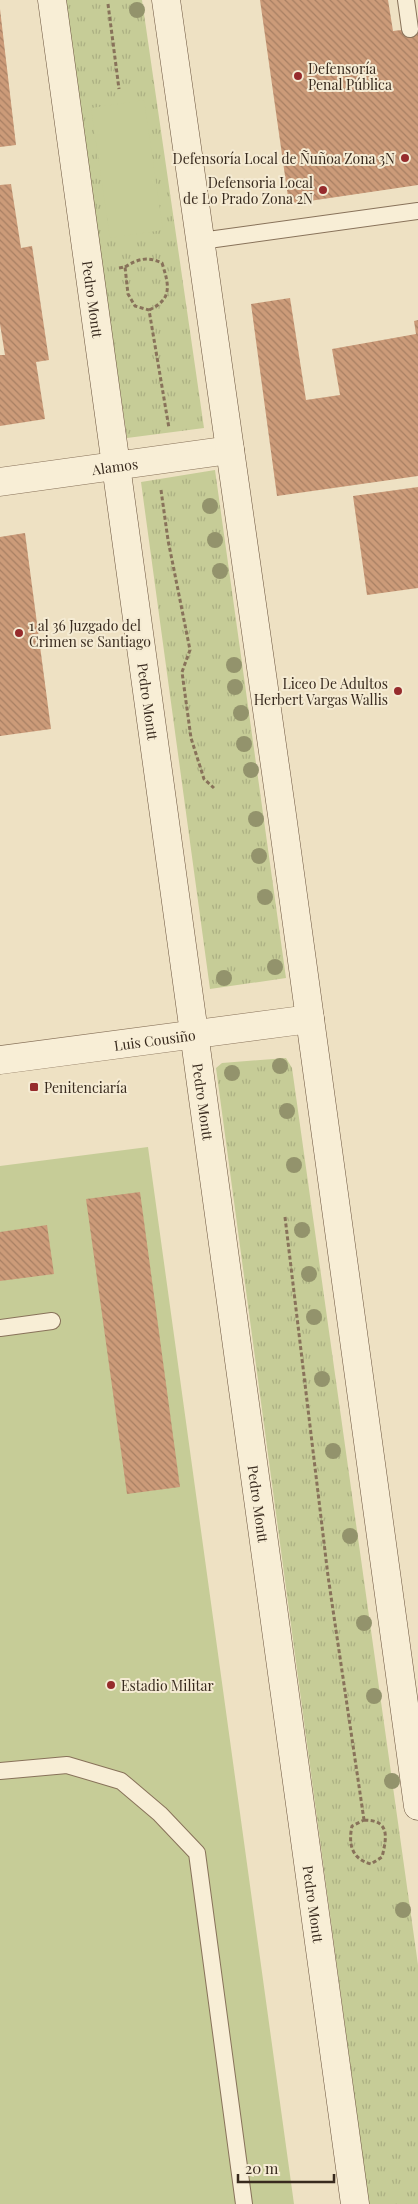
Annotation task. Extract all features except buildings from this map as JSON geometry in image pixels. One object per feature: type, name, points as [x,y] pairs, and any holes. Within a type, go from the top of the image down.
[{"type":"street","name":"Pedro Montt","points":[[52,0],[355,2204]]},
{"type":"street","points":[[166,0],[202,241],[418,1806]]},
{"type":"street","name":"Alamos","points":[[0,482],[230,450]]},
{"type":"street","name":"Luis Cousiño","points":[[0,1060],[310,1020]]},
{"type":"lane","points":[[406,0],[410,29]]},
{"type":"lane","points":[[202,241],[418,211]]},
{"type":"lane","points":[[0,1328],[52,1321]]},
{"type":"lane","points":[[0,1771],[67,1765],[121,1781],[160,1814],[197,1853],[244,2204]]},
{"type":"path","points":[[108,4],[119,90]]},
{"type":"path","points":[[89,273],[125,267],[137,259],[151,258],[162,263],[167,278],[167,296],[162,304],[149,310],[135,306],[128,294],[125,267]]},
{"type":"path","points":[[149,310],[174,458]]},
{"type":"path","points":[[167,484],[161,491],[190,650],[182,672],[184,693],[191,738],[204,779],[214,788]]},
{"type":"path","points":[[285,1217],[327,1567],[364,1820]]},
{"type":"path","points":[[364,1820],[375,1820],[383,1827],[386,1840],[382,1857],[372,1864],[360,1861],[353,1852],[350,1836],[352,1826],[364,1820]]},
{"type":"green space","points":[[63,0],[142,0],[204,428],[127,438]]},
{"type":"green space","points":[[144,100],[163,230],[110,238],[91,108]]},
{"type":"green space","points":[[215,470],[286,978],[210,989],[141,482]]},
{"type":"green space","points":[[286,1058],[292,1068],[418,1965],[418,2204],[369,2204],[216,1068],[222,1063]]},
{"type":"green space","name":"Estadio Militar","points":[[148,1147],[294,2204],[0,2204],[0,1166]]},
{"type":"place","name":"Defensoría Penal Pública","points":[[298,76]]},
{"type":"place","name":"Defensoría Local de Ñuñoa Zona 3N","points":[[405,158]]},
{"type":"place","name":"Defensoria Local de Lo Prado Zona 2N","points":[[323,190]]},
{"type":"place","name":"1 al 36 Juzgado del Crimen se Santiago","points":[[19,633]]},
{"type":"place","name":"Liceo De Adultos Herbert Vargas Wallis","points":[[398,691]]},
{"type":"place","name":"Penitenciaría","points":[[34,1087]]},
{"type":"place","name":"Estadio Militar","points":[[111,1685]]}]
